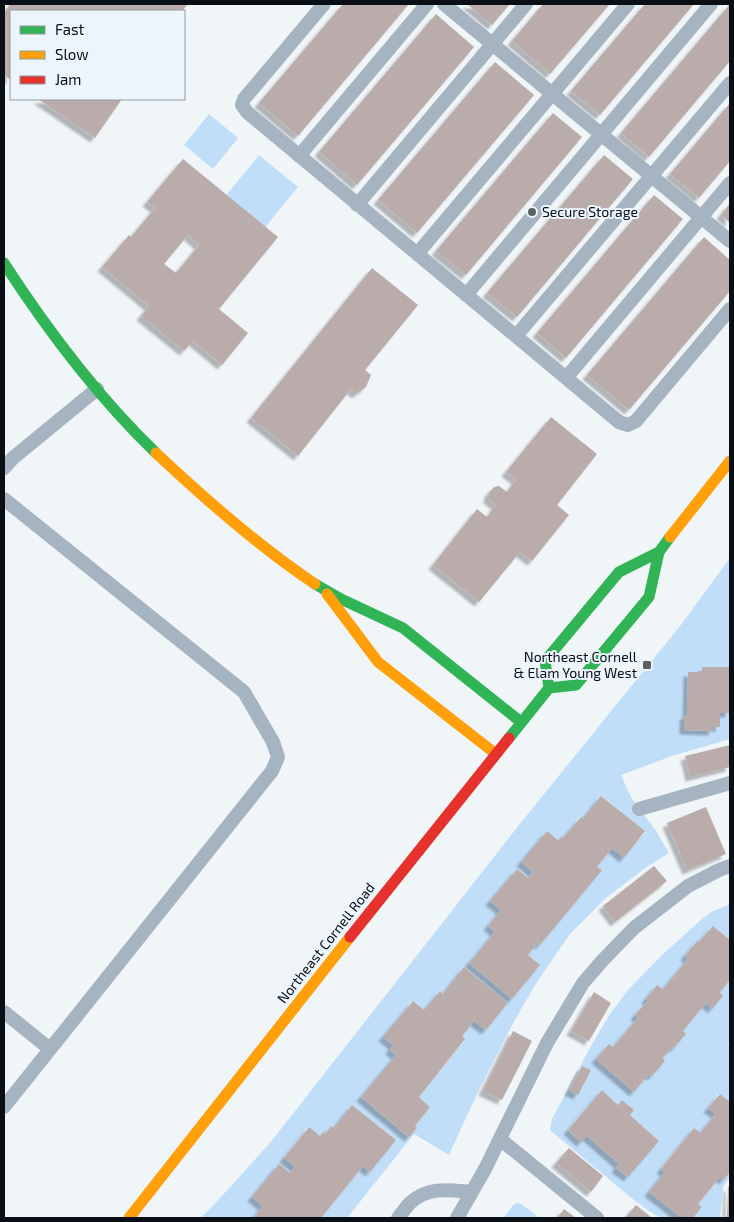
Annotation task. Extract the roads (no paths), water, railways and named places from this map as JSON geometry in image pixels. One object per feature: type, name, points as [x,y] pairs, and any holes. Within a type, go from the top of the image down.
[{"type":"main road","points":[[4,263],[42,320],[97,389],[174,469],[228,518],[291,567],[323,589],[403,629],[522,722]]},
{"type":"main road","points":[[659,552],[650,597],[576,685],[549,688],[545,661],[618,572],[659,552],[730,461]]},
{"type":"main road","points":[[323,589],[378,662],[496,754]]},
{"type":"main road","name":"Northeast Cornell Road","points":[[129,1218],[314,982],[549,688]]},
{"type":"lane","points":[[324,4],[244,99],[242,106],[357,205],[620,422],[628,425],[636,421],[730,310]]},
{"type":"lane","points":[[299,156],[427,4]]},
{"type":"lane","points":[[444,4],[730,241]]},
{"type":"lane","points":[[357,205],[526,4]]},
{"type":"lane","points":[[417,254],[628,4]]},
{"type":"lane","points":[[466,295],[711,4]]},
{"type":"lane","points":[[516,336],[730,83]]},
{"type":"lane","points":[[566,378],[730,183]]},
{"type":"lane","points":[[4,468],[13,458],[97,389]]},
{"type":"lane","points":[[4,499],[244,692],[273,742],[278,757],[272,771],[4,1107]]},
{"type":"lane","points":[[639,809],[730,783]]},
{"type":"lane","points":[[457,1218],[500,1139],[547,1043],[583,983],[634,928],[688,886],[730,866]]},
{"type":"lane","points":[[4,1012],[50,1049]]},
{"type":"lane","points":[[500,1139],[597,1218]]},
{"type":"lane","points":[[398,1218],[410,1203],[426,1193],[438,1189],[472,1192]]},
{"type":"place","name":"Secure Storage","points":[[532,212]]},
{"type":"place","name":"Northeast Cornell & Elam Young West","points":[[647,665]]}]
